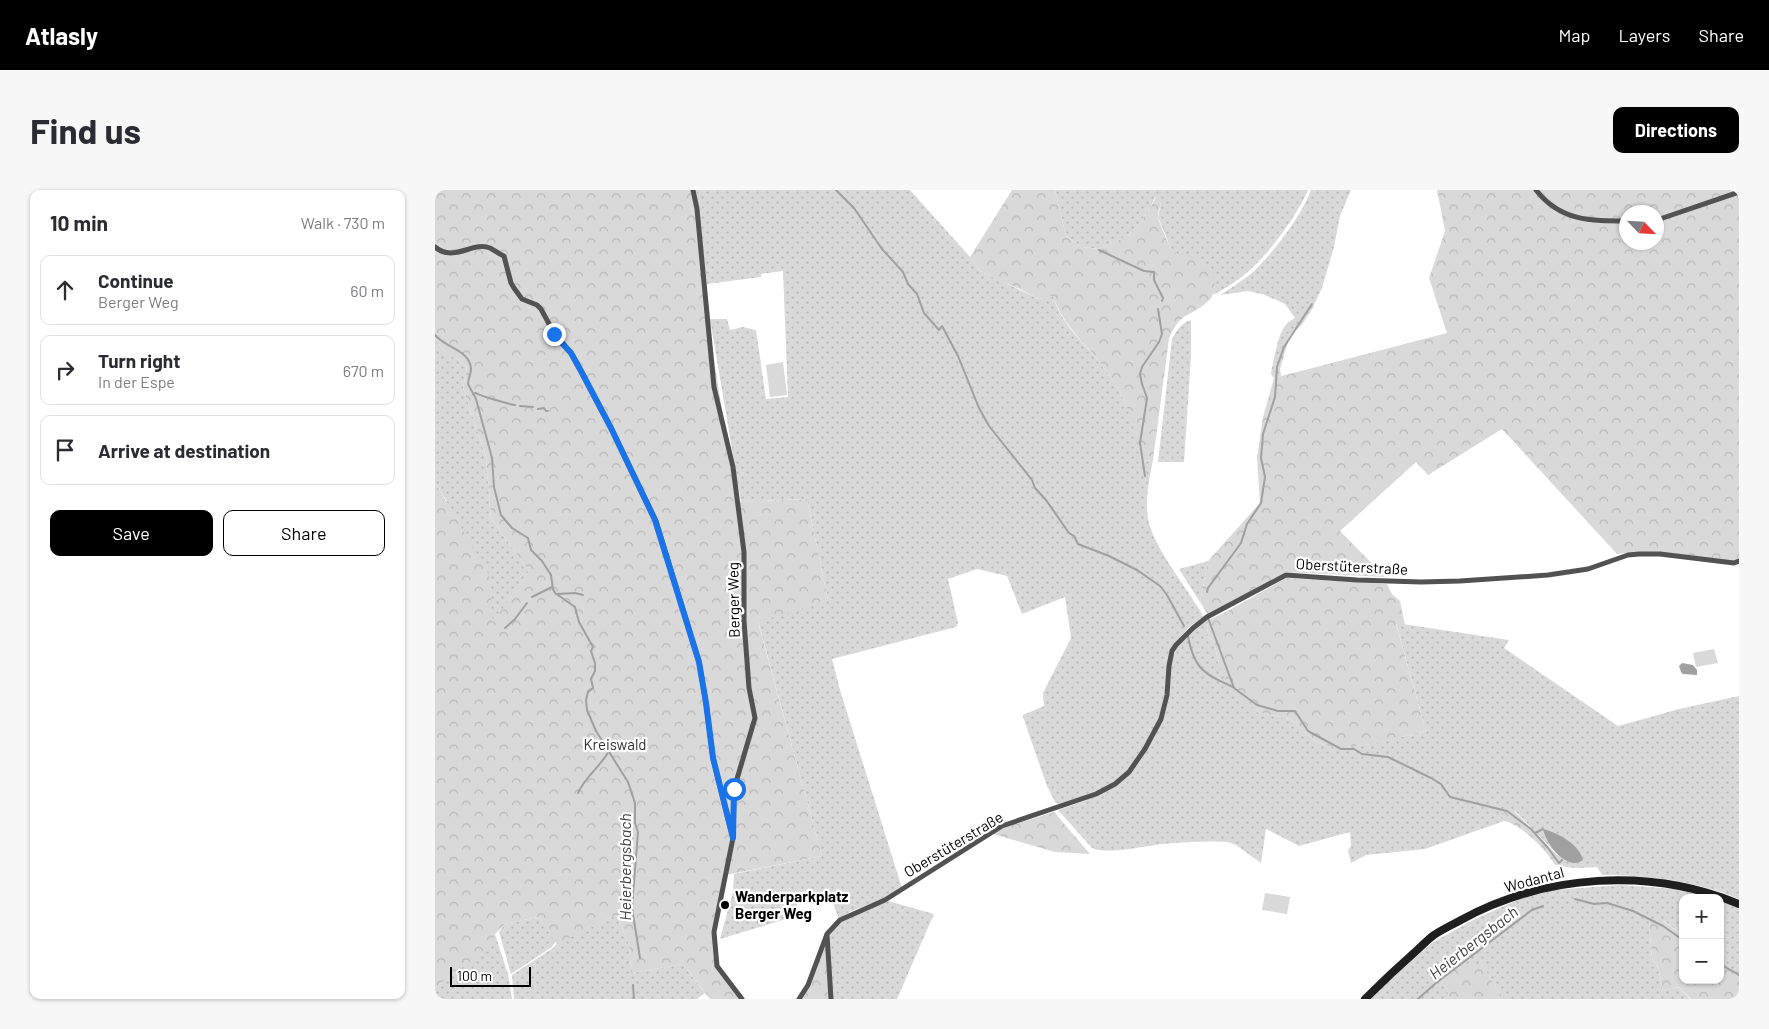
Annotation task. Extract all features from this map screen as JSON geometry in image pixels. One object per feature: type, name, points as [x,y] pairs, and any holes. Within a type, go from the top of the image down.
[{"type":"main road","name":"Wodantal","points":[[1365,999],[1435,934],[1478,911],[1521,894],[1573,883],[1622,880],[1674,885],[1723,897],[1739,904]]},
{"type":"street","name":"Berger Weg","points":[[693,190],[697,209],[714,387],[733,467],[745,552],[744,621],[749,688],[755,718],[734,789],[733,838],[715,932],[717,966],[742,999]]},
{"type":"street","points":[[1535,190],[1542,198],[1566,215],[1596,221],[1619,221]]},
{"type":"street","points":[[1664,218],[1739,192]]},
{"type":"street","points":[[435,247],[445,252],[454,253],[479,247],[489,248],[504,256],[514,288],[522,299],[537,305],[541,309],[554,334],[571,353],[611,428],[655,520],[699,662],[713,758],[733,838]]},
{"type":"street","name":"Oberstüterstraße","points":[[799,999],[808,985],[827,934],[840,920],[885,900],[1002,826],[1095,794],[1115,784],[1129,772],[1145,749],[1161,719],[1167,695],[1172,651],[1193,628],[1207,618],[1286,575],[1357,580],[1460,581],[1548,575],[1580,570],[1627,555],[1639,554],[1661,554],[1734,563],[1739,561]]},
{"type":"street","points":[[827,934],[831,999]]},
{"type":"green space","name":"Kreiswald","points":[[435,190],[691,190],[699,231],[708,319],[736,502],[807,499],[828,600],[758,622],[822,856],[726,875],[713,933],[716,967],[741,999],[710,999],[683,964],[631,973],[629,944],[616,915],[557,944],[538,917],[505,924],[495,934],[491,946],[435,988],[435,482],[489,575],[493,622],[529,571],[491,518],[486,457],[463,388],[467,367],[442,349],[435,338]]},
{"type":"green space","points":[[696,190],[910,190],[970,257],[980,271],[1039,299],[1053,296],[1063,318],[1102,365],[1123,398],[1131,416],[1142,461],[1153,460],[1147,496],[1148,518],[1151,529],[1170,566],[1203,617],[1189,627],[1174,645],[1160,716],[1146,744],[1130,768],[1112,783],[1093,793],[1059,804],[1055,802],[1047,786],[1023,715],[1044,706],[1043,693],[1071,638],[1065,597],[1022,614],[1007,576],[977,569],[948,579],[958,623],[956,627],[832,659],[902,888],[881,900],[851,911],[839,919],[828,890],[799,900],[793,917],[720,939],[733,892],[734,874],[822,856],[758,621],[828,600],[807,499],[741,502],[710,319],[727,319],[730,330],[743,327],[756,330],[766,399],[788,397],[783,271],[761,274],[761,277],[707,284]]},
{"type":"green space","points":[[1012,190],[1055,190],[1066,236],[1081,247],[1098,249],[1125,237],[1135,229],[1156,197],[1161,198],[1158,214],[1171,249],[1176,253],[1187,254],[1199,259],[1212,274],[1215,287],[1211,298],[1181,319],[1169,339],[1153,460],[1142,461],[1123,399],[1102,365],[1063,317],[1053,296],[1039,299],[995,279],[980,271],[970,257]]},
{"type":"green space","points":[[1055,190],[1308,190],[1296,213],[1269,250],[1249,271],[1213,295],[1215,285],[1186,254],[1179,255],[1172,251],[1158,217],[1161,203],[1155,197],[1149,210],[1135,229],[1125,237],[1098,249],[1081,247],[1066,236]]},
{"type":"green space","points":[[1311,190],[1351,190],[1340,216],[1334,247],[1322,288],[1302,325],[1290,335],[1280,369],[1281,376],[1274,378],[1271,374],[1280,335],[1286,325],[1295,318],[1285,304],[1265,295],[1248,291],[1220,295],[1252,273],[1269,255],[1301,212]]},
{"type":"green space","points":[[1437,190],[1739,190],[1739,559],[1734,561],[1646,552],[1617,554],[1502,429],[1428,475],[1416,462],[1340,531],[1385,577],[1286,572],[1208,615],[1200,602],[1208,561],[1260,503],[1257,458],[1263,417],[1274,378],[1447,333],[1429,278],[1445,231]]},
{"type":"green space","points":[[1191,320],[1191,356],[1184,462],[1158,462],[1172,339],[1182,325]]},
{"type":"green space","points":[[435,338],[442,349],[467,367],[463,388],[486,457],[491,518],[529,571],[493,623],[446,500],[435,482]]},
{"type":"green space","points":[[783,362],[787,395],[770,397],[766,365]]},
{"type":"green space","points":[[1208,561],[1200,602],[1179,569]]},
{"type":"green space","points":[[1286,578],[1387,584],[1392,594],[1400,601],[1405,625],[1396,624],[1426,731],[1373,744],[1337,748],[1317,743],[1290,719],[1257,712],[1230,688],[1220,669],[1214,642],[1207,636],[1208,620]]},
{"type":"green space","points":[[1208,620],[1207,636],[1214,642],[1220,669],[1257,712],[1290,719],[1317,743],[1337,748],[1372,744],[1426,731],[1396,623],[1509,640],[1504,648],[1618,726],[1679,709],[1739,696],[1739,899],[1689,883],[1637,876],[1602,875],[1597,867],[1572,868],[1557,865],[1558,855],[1515,811],[1501,814],[1504,821],[1425,849],[1366,855],[1351,863],[1348,850],[1351,846],[1350,832],[1299,846],[1266,829],[1261,863],[1236,845],[1228,842],[1170,843],[1106,851],[1092,848],[1058,810],[1104,792],[1127,776],[1137,765],[1162,722],[1170,692],[1171,666],[1175,652],[1189,633]]},
{"type":"green space","points":[[1714,649],[1718,663],[1696,667],[1693,653]]},
{"type":"green space","points":[[1509,810],[1514,811],[1558,856],[1557,865],[1525,832],[1504,821],[1501,814]]},
{"type":"green space","points":[[1054,812],[1090,854],[1055,852],[993,834],[1003,828]]},
{"type":"green space","points":[[1621,885],[1676,889],[1694,894],[1679,894],[1679,932],[1664,921],[1649,921],[1652,959],[1658,967],[1663,991],[1679,987],[1690,999],[1504,999],[1481,964],[1460,964],[1443,978],[1450,999],[1371,999],[1433,942],[1477,918],[1520,899],[1554,890]]},
{"type":"green space","points":[[1265,893],[1290,897],[1287,914],[1262,910]]},
{"type":"green space","points":[[888,901],[934,914],[897,999],[832,999],[829,936],[841,922]]},
{"type":"green space","points":[[1724,902],[1739,908],[1739,975],[1724,966]]},
{"type":"green space","points":[[616,915],[629,944],[631,973],[683,964],[705,993],[697,999],[514,999],[512,975],[553,948],[557,943]]},
{"type":"green space","points":[[538,917],[556,941],[552,947],[511,974],[499,932],[505,924]]},
{"type":"green space","points":[[1649,921],[1663,921],[1679,932],[1679,984],[1724,984],[1724,966],[1739,975],[1739,999],[1691,999],[1679,987],[1663,991],[1658,967],[1652,959]]},
{"type":"green space","points":[[495,934],[508,974],[512,999],[435,999],[435,988],[490,946]]},
{"type":"green space","points":[[826,940],[829,999],[801,999]]},
{"type":"green space","points":[[1460,964],[1481,964],[1504,999],[1450,999],[1443,978]]},
{"type":"shaded area","points":[[1682,663],[1693,665],[1697,670],[1697,675],[1683,674],[1679,666]]},
{"type":"shaded area","points":[[1543,829],[1555,833],[1573,844],[1583,860],[1577,863],[1570,862],[1558,855],[1548,842]]},
{"type":"waterway","points":[[836,190],[854,208],[882,249],[903,272],[908,284],[917,294],[924,313],[939,330],[942,326],[958,356],[979,408],[989,426],[1032,480],[1035,488],[1046,500],[1069,533],[1074,536],[1078,544],[1109,556],[1137,570],[1160,586],[1184,626]]},
{"type":"waterway","points":[[1099,250],[1144,271],[1154,272],[1154,280],[1163,298],[1162,301]]},
{"type":"waterway","points":[[1207,592],[1241,543],[1247,524],[1261,503],[1265,477],[1261,458],[1263,434],[1275,397],[1277,367],[1284,347],[1312,304]]},
{"type":"waterway","points":[[1145,476],[1140,443],[1147,398],[1140,374],[1142,367],[1159,342],[1162,334],[1158,309]]},
{"type":"waterway","name":"Heierbergsbach","points":[[435,335],[462,354],[470,363],[471,371],[468,384],[476,399],[492,458],[494,487],[501,515],[512,528],[528,538],[531,550],[542,561],[551,575],[555,593],[575,607],[579,622],[593,647],[591,651],[595,663],[595,671],[591,679],[593,688],[588,692],[586,700],[587,710],[596,731],[628,782],[635,803],[635,823],[638,832],[632,908],[640,958]]},
{"type":"waterway","points":[[473,394],[476,393],[515,405]]},
{"type":"waterway","points":[[520,406],[533,407]]},
{"type":"waterway","points":[[538,409],[544,408],[548,411]]},
{"type":"waterway","points":[[532,597],[552,587]]},
{"type":"waterway","points":[[558,594],[575,593],[583,595]]},
{"type":"waterway","points":[[505,628],[515,619],[527,603]]},
{"type":"waterway","points":[[1208,618],[1234,688],[1257,705],[1278,711],[1295,711],[1308,731],[1341,749],[1354,749],[1362,754],[1388,757],[1441,784],[1450,797],[1507,811],[1531,829],[1559,863],[1562,860]]},
{"type":"waterway","points":[[1188,636],[1193,656],[1202,669],[1233,687]]},
{"type":"waterway","name":"Heierbergsbach","points":[[578,793],[609,751]]},
{"type":"waterway","points":[[1535,833],[1543,829]]},
{"type":"waterway","name":"Heierbergsbach","points":[[1575,899],[1594,904],[1607,903],[1633,911],[1663,926],[1682,939]]},
{"type":"waterway","name":"Heierbergsbach","points":[[1418,999],[1436,983],[1532,910],[1543,906]]},
{"type":"waterway","name":"Heierbergsbach","points":[[1724,966],[1739,975]]},
{"type":"waterway","name":"Heierbergsbach","points":[[633,985],[634,999]]},
{"type":"place","name":"Wanderparkplatz Berger Weg","points":[[725,905]]},
{"type":"route","points":[[554,334],[571,353],[581,371],[611,428],[655,520],[699,662],[713,758],[733,838],[734,789]]}]
